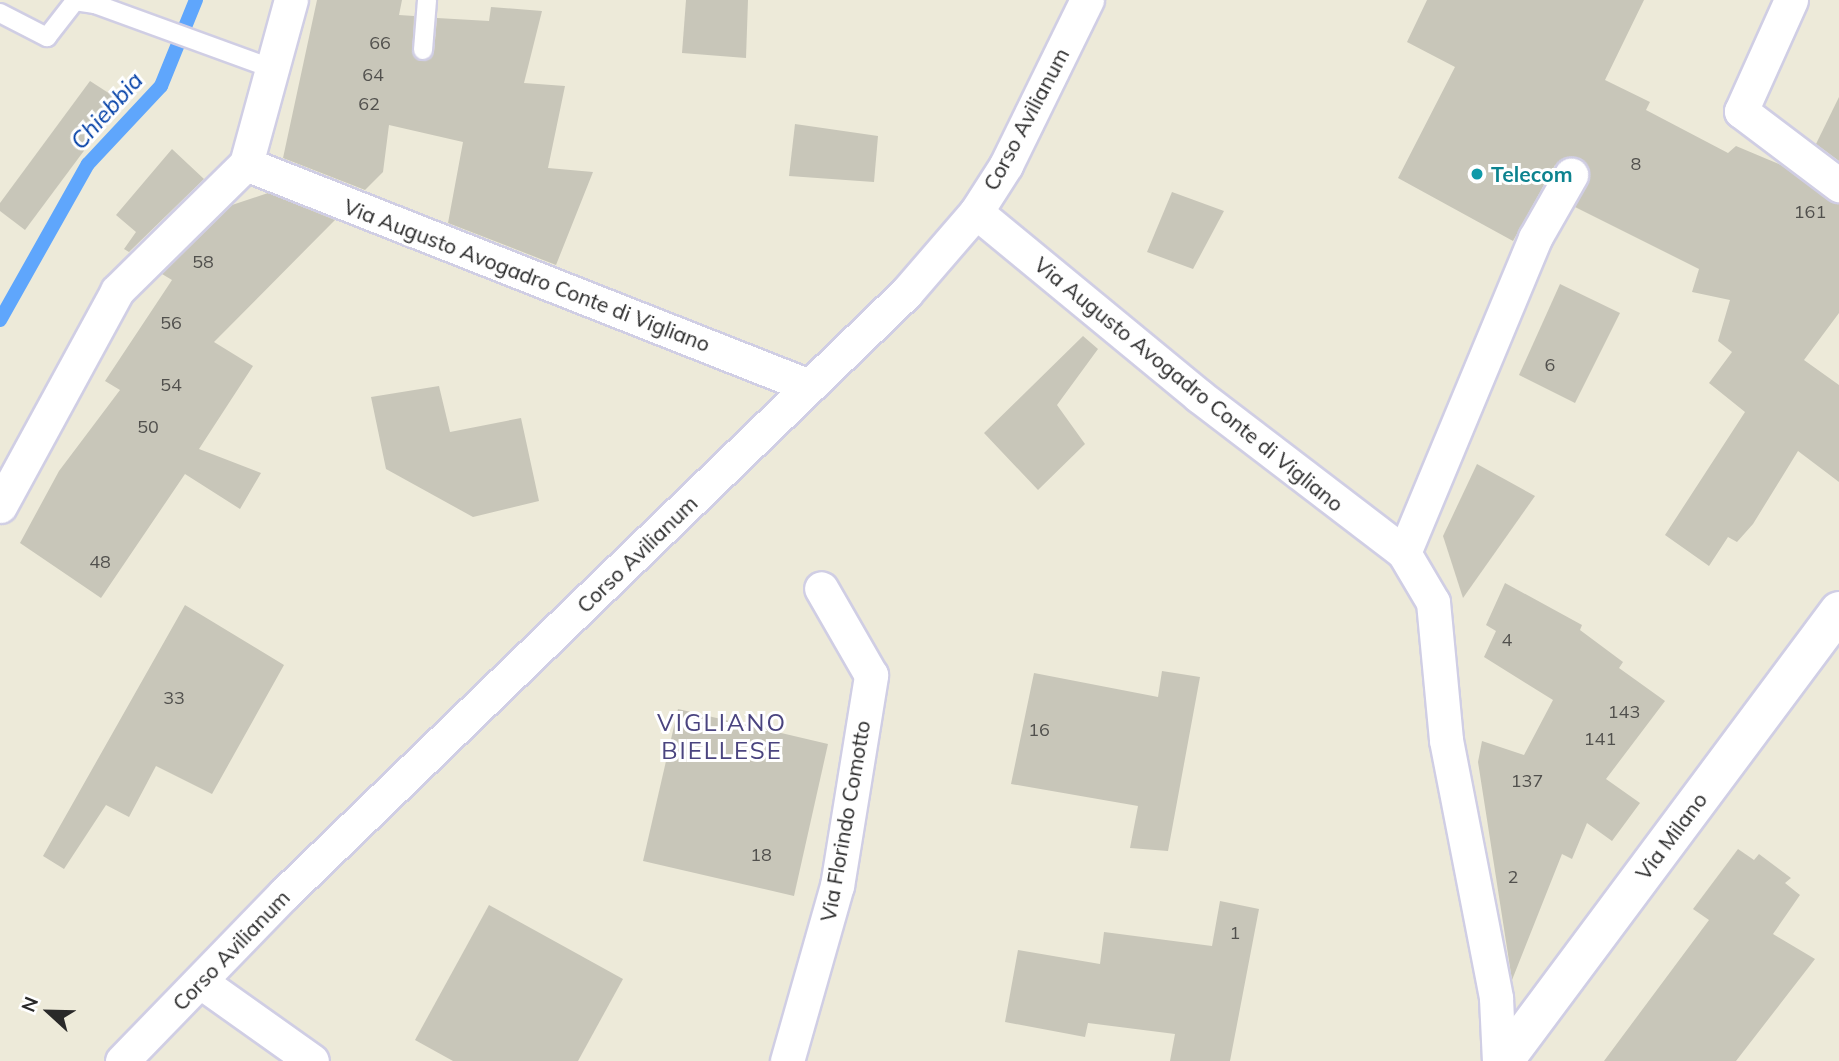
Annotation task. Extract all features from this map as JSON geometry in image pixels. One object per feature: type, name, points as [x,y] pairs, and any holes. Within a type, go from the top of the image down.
[{"type":"main road","name":"Via Milano","points":[[1502,1061],[1839,611]]},
{"type":"street","points":[[0,506],[117,290],[246,164],[258,63],[291,0]]},
{"type":"street","name":"Corso Avilianum","points":[[122,1061],[906,293],[976,212],[1087,0]]},
{"type":"street","points":[[1791,0],[1741,111],[1839,185]]},
{"type":"street","name":"Via Augusto Avogadro Conte di Vigliano","points":[[246,164],[809,386]]},
{"type":"street","points":[[1404,553],[1530,249],[1571,175]]},
{"type":"street","name":"Via Augusto Avogadro Conte di Vigliano","points":[[976,212],[1199,396],[1404,553],[1433,602],[1446,740],[1496,998],[1502,1061]]},
{"type":"street","name":"Via Florindo Comotto","points":[[787,1061],[837,886],[871,675],[821,589]]},
{"type":"street","points":[[201,982],[312,1061]]},
{"type":"lane","points":[[423,50],[427,0]]},
{"type":"lane","points":[[0,13],[47,37],[75,1],[258,63]]},
{"type":"building","points":[[317,0],[402,0],[399,15],[414,16],[413,54],[423,61],[434,52],[437,18],[489,21],[491,7],[542,11],[524,83],[565,86],[548,168],[593,172],[556,265],[448,223],[463,142],[389,125],[383,172],[365,190],[283,158]]},
{"type":"building","points":[[686,0],[748,0],[746,58],[682,53]]},
{"type":"building","points":[[1427,0],[1644,0],[1605,80],[1650,102],[1646,110],[1728,153],[1736,146],[1781,165],[1839,204],[1839,313],[1804,360],[1839,385],[1839,482],[1798,451],[1753,524],[1737,542],[1728,537],[1709,566],[1665,535],[1745,412],[1709,383],[1732,352],[1718,341],[1730,300],[1692,292],[1699,269],[1575,207],[1590,176],[1580,158],[1555,165],[1513,241],[1398,178],[1455,67],[1407,42]]},
{"type":"building","points":[[90,81],[121,101],[25,230],[0,211],[0,203]]},
{"type":"building","points":[[1839,97],[1839,161],[1816,144]]},
{"type":"building","points":[[795,124],[878,136],[874,182],[789,176]]},
{"type":"building","points":[[172,149],[204,179],[129,252],[124,249],[136,232],[116,215]]},
{"type":"building","points":[[1172,192],[1224,211],[1193,269],[1147,252]]},
{"type":"building","points":[[268,193],[335,220],[214,342],[253,366],[199,449],[261,473],[240,509],[185,474],[101,598],[20,543],[59,471],[120,390],[105,381],[172,280],[162,274],[232,205]]},
{"type":"building","points":[[1560,284],[1620,313],[1575,403],[1519,375]]},
{"type":"building","points":[[1083,336],[1098,349],[1057,405],[1085,444],[1038,490],[984,433]]},
{"type":"building","points":[[439,386],[450,432],[521,418],[539,501],[473,517],[386,469],[371,397]]},
{"type":"building","points":[[1477,464],[1535,496],[1463,598],[1443,536]]},
{"type":"building","points":[[1505,583],[1582,625],[1580,630],[1623,662],[1619,668],[1665,701],[1606,779],[1640,803],[1612,841],[1587,823],[1572,859],[1562,854],[1512,980],[1478,762],[1482,741],[1524,755],[1553,700],[1484,657],[1496,631],[1486,625]]},
{"type":"building","points":[[185,605],[284,665],[212,794],[156,766],[129,817],[106,805],[64,869],[43,856]]},
{"type":"building","points":[[1162,671],[1200,677],[1168,851],[1130,848],[1138,806],[1011,784],[1034,673],[1158,697]]},
{"type":"building","points":[[678,709],[828,744],[794,896],[643,861]]},
{"type":"building","points":[[1738,849],[1754,860],[1759,854],[1791,878],[1785,883],[1800,895],[1773,934],[1815,959],[1736,1061],[1604,1061],[1709,920],[1693,909]]},
{"type":"building","points":[[1220,901],[1259,909],[1230,1061],[1170,1061],[1175,1034],[1088,1023],[1085,1037],[1005,1022],[1018,950],[1100,964],[1104,932],[1212,946]]},
{"type":"building","points":[[489,905],[623,979],[578,1061],[453,1061],[415,1040]]},
{"type":"waterway","name":"Chiebbia","points":[[0,320],[88,164],[161,86],[196,0]]},
{"type":"place","name":"Telecom","points":[[1477,174]]},
{"type":"district","name":"VIGLIANO BIELLESE","points":[[722,737]]}]
